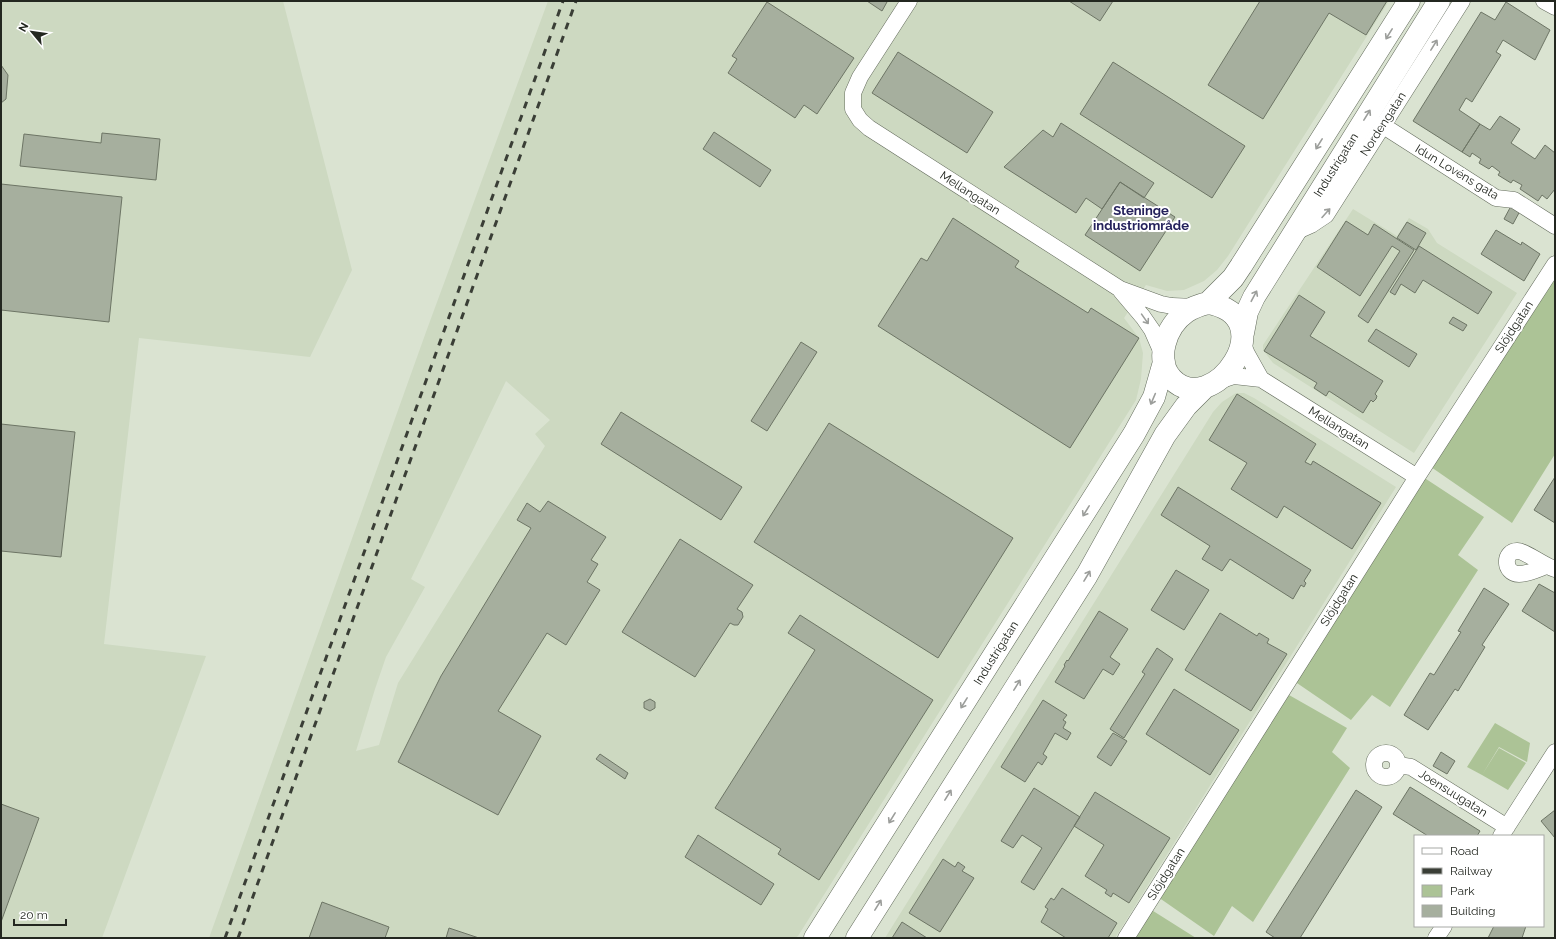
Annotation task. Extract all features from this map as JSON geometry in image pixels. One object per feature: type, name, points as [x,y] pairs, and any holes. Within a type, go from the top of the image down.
[{"type":"main road","points":[[1210,385],[1191,389],[1176,382],[1168,375],[1163,359],[1164,346],[1173,326],[1184,313],[1201,305],[1233,278],[1242,266],[1409,1]]},
{"type":"main road","name":"Industrigatan","points":[[1242,337],[1247,312],[1254,297],[1439,1]]},
{"type":"main road","points":[[857,938],[1087,575],[1165,435],[1186,406],[1227,372],[1235,361],[1242,337],[1239,320],[1233,313],[1221,305],[1201,305]]},
{"type":"main road","name":"Industrigatan","points":[[815,938],[1134,434],[1154,397],[1163,359]]},
{"type":"street","name":"Mellangatan","points":[[909,1],[860,77],[853,93],[853,109],[860,120],[869,128],[1120,289],[1161,304],[1172,306],[1201,305]]},
{"type":"street","name":"Nordengatan","points":[[1293,233],[1310,226],[1326,215],[1462,1]]},
{"type":"street","points":[[1544,1],[1555,7]]},
{"type":"street","name":"Idun Lovéns gata","points":[[1382,125],[1496,198],[1514,200],[1555,226]]},
{"type":"street","name":"Slöjdgatan","points":[[1126,938],[1417,477],[1555,264]]},
{"type":"street","name":"Mellangatan","points":[[1120,289],[1152,330],[1163,359]]},
{"type":"street","name":"Mellangatan","points":[[1242,337],[1247,354],[1261,380]]},
{"type":"street","name":"Mellangatan","points":[[1210,385],[1234,376],[1261,380],[1417,477]]},
{"type":"street","points":[[1504,832],[1555,752]]},
{"type":"street","name":"Joensuugatan","points":[[1398,765],[1411,767],[1419,772],[1504,832]]},
{"type":"street","points":[[1436,938],[1443,927]]},
{"type":"shaded area","points":[[1,1],[283,1],[352,270],[310,357],[139,338],[104,644],[206,656],[102,938],[1,938]]},
{"type":"shaded area","points":[[548,1],[1389,1],[1228,256],[1217,270],[1204,281],[1184,290],[1167,291],[1146,285],[1124,318],[1139,338],[1143,353],[1141,379],[1136,400],[798,936],[795,938],[209,938],[426,332]],"holes":[[[506,381],[550,420],[535,434],[545,446],[398,683],[379,745],[356,751],[386,657],[425,587],[411,579]]]},
{"type":"shaded area","points":[[1353,209],[1397,236],[1409,218],[1428,229],[1437,243],[1517,293],[1414,453],[1273,363],[1263,350],[1263,345]]},
{"type":"shaded area","points":[[1236,393],[1244,393],[1254,398],[1396,487],[1115,938],[885,938],[1213,412],[1222,402]]},
{"type":"green space","points":[[1555,278],[1555,454],[1512,523],[1431,467]]},
{"type":"green space","points":[[1423,477],[1484,517],[1458,555],[1478,570],[1390,707],[1372,695],[1351,720],[1294,681]]},
{"type":"green space","points":[[1289,695],[1347,728],[1332,752],[1350,768],[1253,922],[1232,906],[1214,936],[1158,897]]},
{"type":"green space","points":[[1495,723],[1530,743],[1527,762],[1499,747],[1482,775],[1467,767]]},
{"type":"green space","points":[[1499,748],[1526,763],[1508,790],[1482,775]]},
{"type":"green space","points":[[1150,909],[1196,938],[1132,938]]},
{"type":"building","points":[[867,1],[885,1],[887,2],[882,11]]},
{"type":"building","points":[[1069,1],[1113,1],[1100,21]]},
{"type":"building","points":[[1260,1],[1387,1],[1366,35],[1329,13],[1263,119],[1208,85]]},
{"type":"building","points":[[767,2],[854,58],[817,114],[804,105],[795,118],[728,73],[737,59],[732,56]]},
{"type":"building","points":[[1506,2],[1550,30],[1535,60],[1503,40],[1496,52],[1501,55],[1472,102],[1466,98],[1459,110],[1480,124],[1462,152],[1413,121],[1481,12],[1495,20]]},
{"type":"building","points":[[898,52],[993,112],[967,153],[872,93]]},
{"type":"building","points":[[1113,62],[1245,146],[1212,198],[1080,114]]},
{"type":"building","points":[[1,65],[8,75],[6,99],[1,103]]},
{"type":"building","points":[[1500,116],[1520,129],[1511,143],[1535,159],[1545,145],[1555,153],[1555,189],[1547,199],[1542,195],[1538,201],[1520,189],[1522,185],[1513,180],[1511,183],[1498,175],[1500,172],[1492,166],[1489,169],[1479,163],[1481,159],[1472,153],[1470,157],[1462,152],[1480,124],[1490,130]]},
{"type":"building","points":[[1061,123],[1154,183],[1144,198],[1120,182],[1102,209],[1086,198],[1076,213],[1004,167],[1043,130],[1053,137]]},
{"type":"building","points":[[714,132],[771,170],[760,187],[703,149]]},
{"type":"building","points":[[102,133],[160,139],[156,180],[20,166],[24,134],[101,143]]},
{"type":"building","points":[[1120,182],[1175,217],[1140,271],[1085,235]]},
{"type":"building","points":[[1,184],[122,197],[109,322],[1,310]]},
{"type":"building","points":[[1511,206],[1520,211],[1513,224],[1504,219]]},
{"type":"building","points":[[953,218],[1019,261],[1015,267],[1088,313],[1091,308],[1139,338],[1070,448],[878,326],[921,258],[927,261]]},
{"type":"building","points":[[1346,221],[1368,235],[1374,224],[1414,250],[1368,323],[1358,316],[1400,251],[1392,246],[1360,296],[1317,267]]},
{"type":"building","points":[[1407,222],[1426,233],[1416,250],[1397,238]]},
{"type":"building","points":[[1496,230],[1521,245],[1522,242],[1540,254],[1524,281],[1481,254]]},
{"type":"building","points":[[1419,246],[1492,292],[1478,314],[1423,280],[1415,293],[1401,284],[1395,295],[1390,292]]},
{"type":"building","points":[[1299,295],[1325,312],[1310,336],[1383,381],[1375,394],[1377,396],[1376,399],[1373,402],[1371,400],[1363,413],[1329,391],[1326,396],[1314,388],[1317,383],[1264,351]]},
{"type":"building","points":[[1453,317],[1467,325],[1463,331],[1449,323]]},
{"type":"building","points":[[1376,329],[1417,354],[1409,367],[1368,341]]},
{"type":"building","points":[[801,342],[817,352],[767,431],[751,421]]},
{"type":"building","points":[[1237,394],[1316,444],[1305,462],[1311,465],[1313,461],[1381,503],[1352,549],[1284,506],[1277,518],[1231,489],[1247,463],[1209,440]]},
{"type":"building","points":[[621,412],[742,487],[721,520],[601,444]]},
{"type":"building","points":[[829,423],[1013,538],[938,658],[754,542]]},
{"type":"building","points":[[1,424],[75,432],[61,557],[1,551]]},
{"type":"building","points":[[1555,477],[1555,523],[1534,510]]},
{"type":"building","points":[[1178,487],[1311,570],[1304,581],[1306,583],[1304,587],[1301,585],[1293,599],[1230,559],[1222,571],[1202,559],[1210,546],[1161,515]]},
{"type":"building","points":[[548,501],[606,537],[591,560],[598,564],[587,582],[600,590],[566,645],[547,633],[498,711],[541,736],[498,815],[398,762],[441,676],[531,528],[517,520],[527,503],[540,512]]},
{"type":"building","points":[[680,539],[753,585],[737,609],[742,612],[743,617],[738,625],[730,623],[695,677],[622,632]]},
{"type":"building","points":[[1176,570],[1209,590],[1184,630],[1151,610]]},
{"type":"building","points":[[1539,584],[1555,593],[1555,632],[1522,611]]},
{"type":"building","points":[[1484,588],[1509,604],[1482,645],[1485,647],[1458,691],[1455,689],[1428,730],[1404,715],[1430,673],[1434,675],[1461,632],[1458,631]]},
{"type":"building","points":[[1099,611],[1128,629],[1110,657],[1120,664],[1113,675],[1103,669],[1084,699],[1055,682],[1067,660],[1068,661]]},
{"type":"building","points":[[1220,613],[1257,636],[1259,633],[1269,639],[1267,643],[1287,654],[1251,711],[1185,670]]},
{"type":"building","points":[[800,615],[933,700],[819,880],[778,854],[781,849],[715,808],[815,650],[788,633]]},
{"type":"building","points":[[1157,648],[1173,659],[1124,738],[1110,729],[1145,674],[1142,672]]},
{"type":"building","points":[[1174,689],[1239,730],[1210,775],[1146,734]]},
{"type":"building","points":[[650,699],[655,702],[655,708],[650,711],[644,708],[644,702]]},
{"type":"building","points":[[1043,700],[1067,715],[1063,720],[1066,722],[1063,728],[1071,733],[1067,740],[1055,733],[1043,754],[1047,757],[1042,765],[1038,762],[1025,782],[1001,767]]},
{"type":"building","points":[[1113,733],[1127,741],[1111,766],[1097,757]]},
{"type":"building","points":[[1441,752],[1455,761],[1447,774],[1433,766]]},
{"type":"building","points":[[600,754],[628,773],[625,779],[596,759]]},
{"type":"building","points":[[1410,787],[1480,831],[1478,835],[1426,835],[1393,814]]},
{"type":"building","points":[[1034,788],[1080,817],[1034,890],[1021,882],[1042,848],[1022,835],[1013,848],[1001,841]]},
{"type":"building","points":[[1356,790],[1382,807],[1300,938],[1275,938],[1266,932]]},
{"type":"building","points":[[1095,792],[1170,838],[1129,903],[1113,893],[1111,897],[1105,893],[1107,890],[1085,876],[1104,845],[1074,826]]},
{"type":"building","points":[[1,804],[39,818],[1,922]]},
{"type":"building","points":[[1555,810],[1555,838],[1541,821]]},
{"type":"building","points":[[698,835],[774,884],[761,905],[685,857]]},
{"type":"building","points":[[943,859],[955,867],[958,862],[965,867],[962,871],[974,878],[940,932],[909,913]]},
{"type":"building","points":[[1062,888],[1117,923],[1108,938],[1066,938],[1041,922],[1048,909],[1045,907],[1051,898],[1054,900]]},
{"type":"building","points":[[322,902],[389,927],[385,938],[309,938]]},
{"type":"building","points":[[902,922],[927,938],[892,938]]},
{"type":"building","points":[[1494,927],[1526,927],[1522,938],[1488,938]]},
{"type":"building","points":[[449,928],[479,938],[446,938]]},
{"type":"railway","points":[[225,938],[563,1]]},
{"type":"railway","points":[[238,938],[576,1]]},
{"type":"district","name":"Steninge industriområde","points":[[1141,218]]}]
